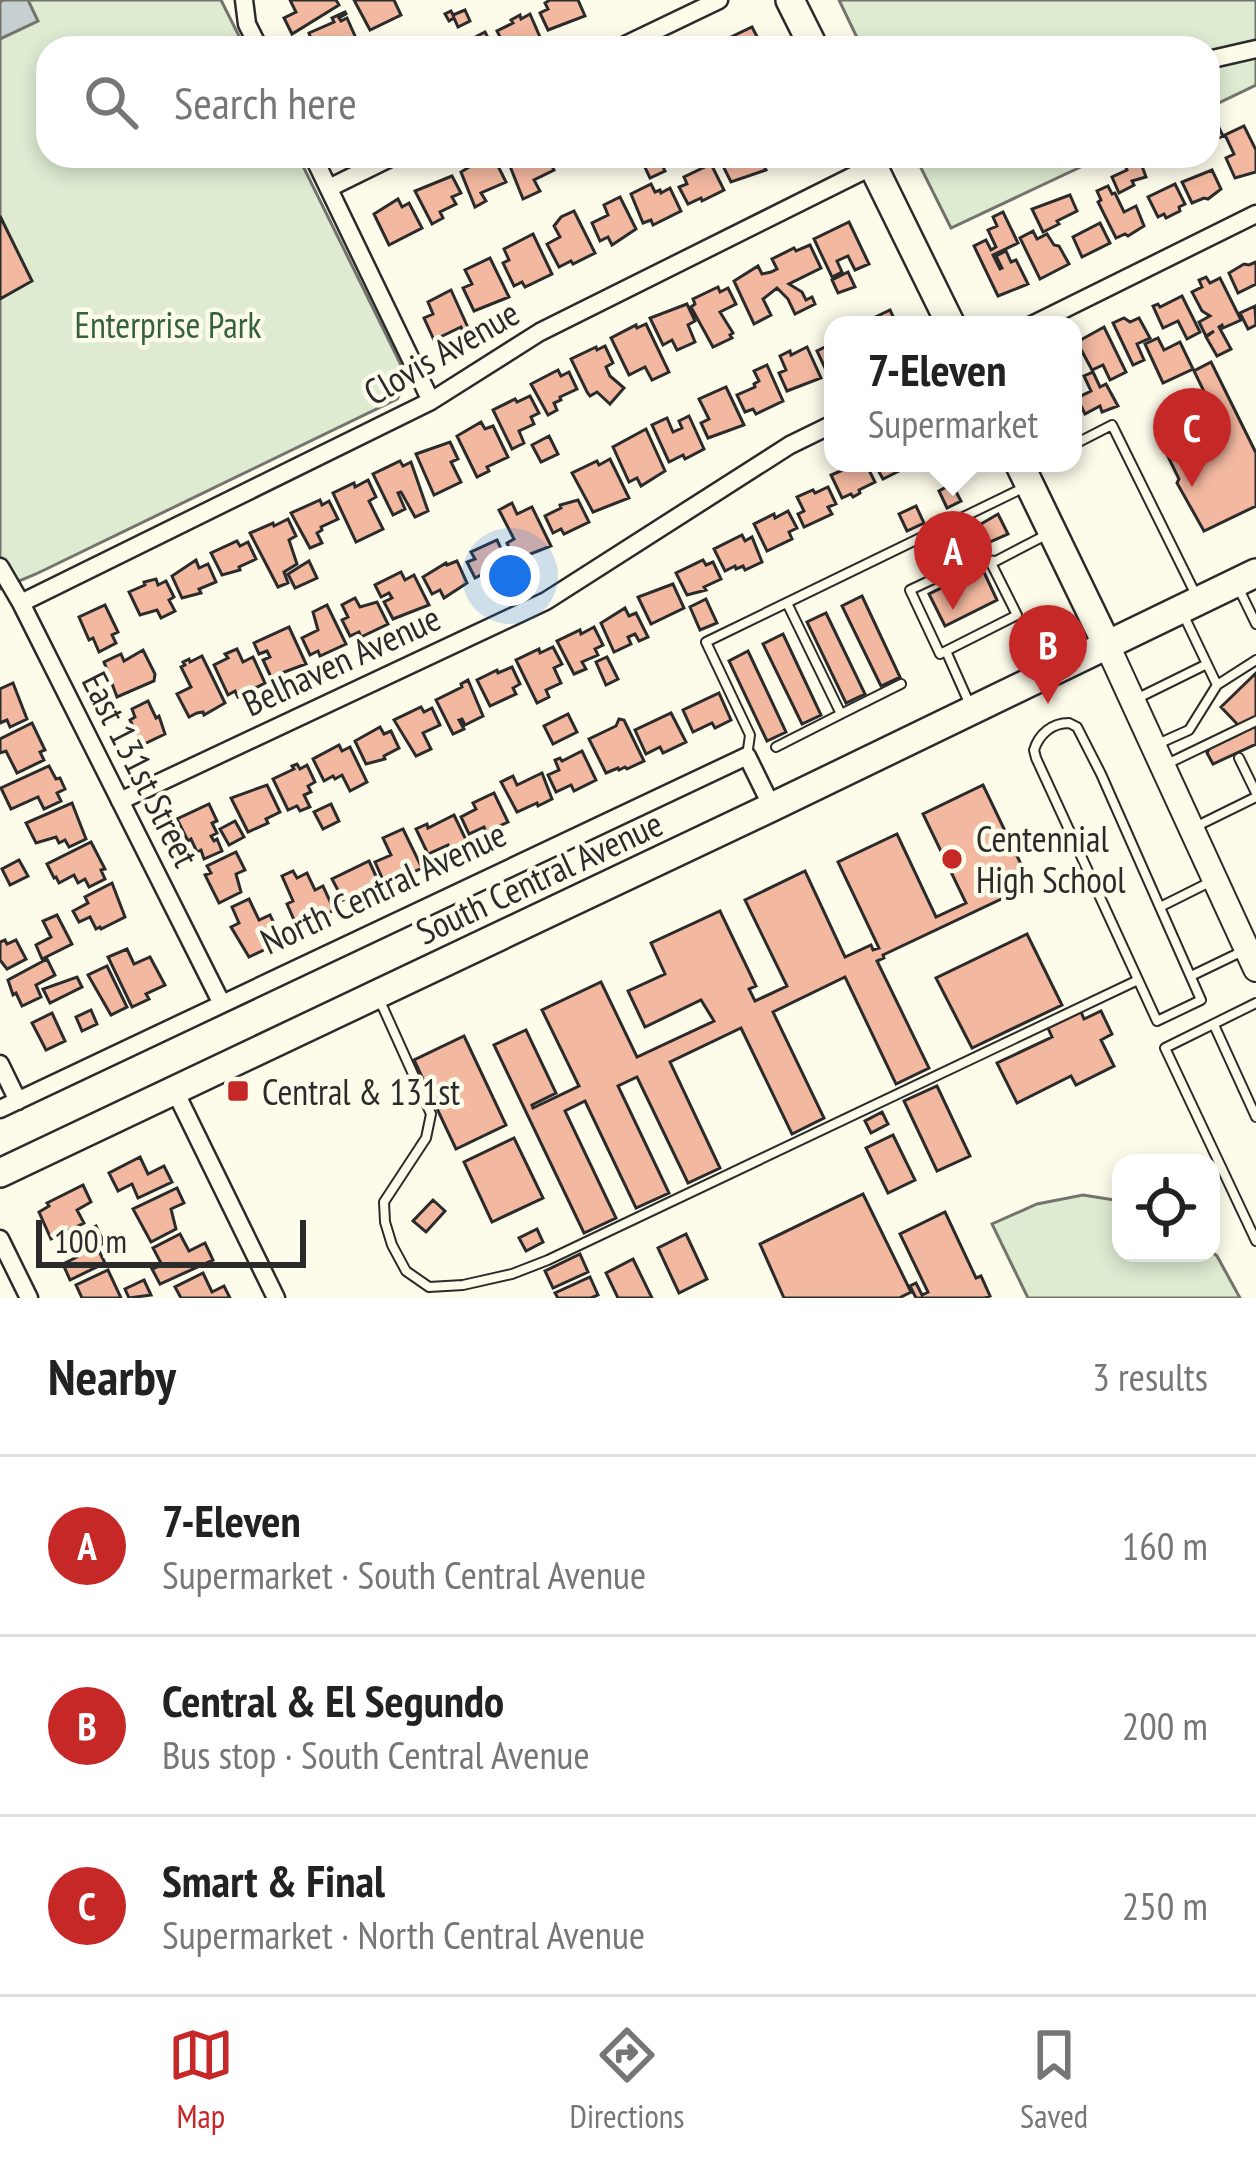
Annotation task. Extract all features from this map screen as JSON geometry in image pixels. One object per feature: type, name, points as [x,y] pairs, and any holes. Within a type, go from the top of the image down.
[{"type":"main road","points":[[790,0],[808,36]]},
{"type":"main road","points":[[882,168],[947,316]]},
{"type":"main road","points":[[1028,472],[1251,959]]},
{"type":"main road","points":[[1107,645],[1246,578]]},
{"type":"main road","name":"South Central Avenue","points":[[0,1172],[1107,645]]},
{"type":"street","points":[[244,0],[254,36]]},
{"type":"street","points":[[644,36],[719,0]]},
{"type":"street","points":[[1220,57],[1256,49]]},
{"type":"street","points":[[319,168],[431,401]]},
{"type":"street","points":[[329,188],[370,168]]},
{"type":"street","name":"Clovis Avenue","points":[[21,603],[431,401],[540,332],[860,168]]},
{"type":"street","points":[[1050,316],[1256,214]]},
{"type":"street","name":"Belhaven Avenue","points":[[120,801],[546,601],[824,429]]},
{"type":"street","name":"East 131st Street","points":[[0,567],[221,1003]]},
{"type":"street","points":[[746,756],[772,807]]},
{"type":"street","name":"North Central Avenue","points":[[0,1109],[746,756]]},
{"type":"street","points":[[0,1064],[18,1100]]},
{"type":"street","points":[[174,1090],[276,1298]]},
{"type":"street","points":[[0,1239],[29,1298]]},
{"type":"lane","points":[[1082,440],[1112,425],[1190,604],[1217,685]]},
{"type":"lane","points":[[746,756],[750,735],[706,642],[787,603],[1023,472]]},
{"type":"lane","points":[[990,561],[1017,615],[940,654],[910,590],[976,559],[996,561],[1052,531]]},
{"type":"lane","points":[[1246,578],[1256,624]]},
{"type":"lane","points":[[787,603],[841,714]]},
{"type":"lane","points":[[946,651],[972,710]]},
{"type":"lane","points":[[1158,756],[1189,730],[1217,685],[1256,661]]},
{"type":"lane","points":[[1133,700],[1207,664]]},
{"type":"lane","points":[[776,747],[901,684]]},
{"type":"lane","points":[[1158,756],[1256,721]]},
{"type":"lane","points":[[1064,723],[1077,727],[1190,976],[1202,1000],[1157,1021],[1036,758],[1037,740],[1047,730],[1064,723]]},
{"type":"lane","points":[[1190,829],[1256,795],[1239,758]]},
{"type":"lane","points":[[1160,907],[1214,880]]},
{"type":"lane","points":[[1190,976],[1251,959]]},
{"type":"lane","points":[[376,994],[431,1114],[426,1138],[384,1202],[385,1222],[399,1258],[406,1271],[429,1287],[496,1278],[548,1260],[1138,980]]},
{"type":"lane","points":[[1256,1004],[1165,1048],[1256,1241]]},
{"type":"lane","points":[[1214,1025],[1256,1117]]},
{"type":"green space","name":"Enterprise Park","points":[[0,0],[221,0],[239,36],[36,36],[36,168],[304,168],[405,373],[405,386],[397,399],[0,589]]},
{"type":"green space","points":[[839,0],[1256,0],[1256,85],[1220,102],[1220,36],[856,36]]},
{"type":"green space","points":[[921,168],[1078,168],[951,228]]},
{"type":"green space","points":[[1083,1195],[1112,1200],[1112,1262],[1220,1261],[1240,1298],[1028,1298],[992,1224],[1037,1204]]},
{"type":"shaded area","points":[[28,0],[38,21],[0,39],[0,2]]},
{"type":"building","points":[[290,0],[336,0],[339,5],[292,34],[284,18],[296,12]]},
{"type":"building","points":[[354,0],[394,0],[401,15],[370,30]]},
{"type":"building","points":[[578,0],[585,16],[548,30],[540,13],[548,9],[545,3]]},
{"type":"building","points":[[465,10],[470,21],[458,27],[445,14],[451,11],[453,15]]},
{"type":"building","points":[[345,12],[339,18],[347,18],[355,36],[310,36],[334,22],[332,18]]},
{"type":"building","points":[[530,14],[540,36],[500,36],[497,31],[520,15],[521,19]]},
{"type":"building","points":[[752,27],[757,36],[733,36]]},
{"type":"building","points":[[1244,126],[1256,150],[1256,172],[1235,178],[1226,158],[1234,154],[1225,135]]},
{"type":"building","points":[[499,168],[506,182],[481,193],[486,201],[475,207],[461,172]]},
{"type":"building","points":[[511,168],[553,168],[534,180],[540,191],[523,199]]},
{"type":"building","points":[[645,168],[664,168],[665,171],[650,178]]},
{"type":"building","points":[[713,168],[724,190],[688,204],[679,187],[687,184],[684,177]]},
{"type":"building","points":[[724,168],[766,170],[731,182]]},
{"type":"building","points":[[1143,168],[1146,177],[1132,181],[1134,185],[1119,193],[1112,177]]},
{"type":"building","points":[[1212,170],[1221,189],[1192,203],[1182,182]]},
{"type":"building","points":[[452,176],[461,193],[452,197],[456,204],[440,212],[443,218],[432,224],[415,191]]},
{"type":"building","points":[[651,184],[655,192],[670,188],[681,211],[653,225],[651,220],[643,223],[631,194]]},
{"type":"building","points":[[1175,184],[1185,204],[1166,218],[1164,214],[1158,217],[1148,197]]},
{"type":"building","points":[[1108,186],[1124,212],[1136,206],[1144,226],[1128,236],[1116,238],[1098,202],[1097,191]]},
{"type":"building","points":[[1070,195],[1077,211],[1043,232],[1032,209]]},
{"type":"building","points":[[620,197],[636,229],[612,245],[608,237],[600,241],[592,223],[608,215],[604,205]]},
{"type":"building","points":[[398,199],[402,207],[409,203],[422,228],[389,245],[374,214]]},
{"type":"building","points":[[574,211],[595,253],[559,267],[547,244],[560,237],[554,226],[561,217]]},
{"type":"building","points":[[1003,212],[1018,243],[993,255],[1000,269],[996,256],[1006,251],[1028,284],[998,296],[974,246],[986,240],[991,250],[996,247],[988,230],[997,226],[993,217]]},
{"type":"building","points":[[0,216],[32,281],[0,299]]},
{"type":"building","points":[[849,222],[869,264],[855,270],[848,256],[837,261],[842,272],[832,277],[814,239]]},
{"type":"building","points":[[1100,223],[1110,243],[1082,257],[1073,237]]},
{"type":"building","points":[[1033,231],[1037,239],[1047,234],[1069,264],[1040,279],[1020,238]]},
{"type":"building","points":[[533,234],[552,274],[525,287],[522,282],[514,286],[503,263],[509,260],[504,249]]},
{"type":"building","points":[[810,245],[821,268],[789,284],[806,300],[812,297],[815,304],[795,314],[777,288],[763,299],[771,315],[754,324],[734,281],[758,266],[762,274],[771,272],[777,269],[772,259]]},
{"type":"building","points":[[490,258],[509,297],[474,311],[463,288],[472,284],[465,270]]},
{"type":"building","points":[[1256,262],[1256,284],[1238,293],[1229,273]]},
{"type":"building","points":[[848,272],[855,287],[838,293],[832,280]]},
{"type":"building","points":[[1206,277],[1210,283],[1220,278],[1241,320],[1219,327],[1231,349],[1217,356],[1206,337],[1214,331],[1206,336],[1199,322],[1210,316],[1192,292],[1202,287],[1199,280]]},
{"type":"building","points":[[718,287],[720,292],[728,288],[736,304],[720,312],[732,338],[713,347],[691,307],[693,299]]},
{"type":"building","points":[[451,290],[470,332],[464,334],[461,327],[434,340],[424,318],[433,314],[428,302]]},
{"type":"building","points":[[1182,296],[1200,332],[1187,339],[1178,321],[1163,328],[1153,306]]},
{"type":"building","points":[[687,304],[695,321],[688,325],[695,342],[677,350],[672,340],[663,345],[650,318]]},
{"type":"building","points":[[1255,306],[1256,325],[1248,329],[1240,313]]},
{"type":"building","points":[[1124,318],[1130,322],[1139,318],[1150,338],[1137,344],[1144,360],[1133,365],[1113,323]]},
{"type":"building","points":[[646,324],[669,372],[652,380],[645,367],[629,375],[611,338]]},
{"type":"building","points":[[1104,327],[1126,372],[1110,380],[1103,365],[1092,370],[1082,351],[1082,339]]},
{"type":"building","points":[[1158,338],[1164,350],[1180,342],[1193,369],[1163,383],[1145,344]]},
{"type":"building","points":[[605,346],[613,363],[606,367],[610,376],[624,388],[610,404],[597,392],[590,396],[571,359]]},
{"type":"building","points":[[807,347],[821,378],[787,391],[779,373],[786,370],[780,356]]},
{"type":"building","points":[[1211,362],[1256,453],[1256,506],[1204,531],[1158,436],[1213,410],[1194,371]]},
{"type":"building","points":[[767,365],[783,401],[756,414],[753,409],[745,412],[737,395],[755,387],[759,381],[754,371]]},
{"type":"building","points":[[558,370],[561,376],[569,372],[577,389],[560,397],[554,403],[557,410],[548,415],[531,384]]},
{"type":"building","points":[[1093,372],[1118,406],[1102,412],[1100,406],[1085,414],[1082,396],[1091,391],[1084,376]]},
{"type":"building","points":[[726,387],[744,425],[708,438],[701,423],[709,419],[699,399]]},
{"type":"building","points":[[530,396],[539,413],[531,417],[534,424],[519,431],[524,443],[512,449],[493,410]]},
{"type":"building","points":[[689,416],[704,449],[669,462],[652,425],[667,418],[673,432]]},
{"type":"building","points":[[481,422],[485,429],[493,426],[508,457],[477,477],[457,436]]},
{"type":"building","points":[[646,429],[665,471],[641,486],[637,478],[629,482],[613,447]]},
{"type":"building","points":[[549,436],[558,454],[541,462],[532,445]]},
{"type":"building","points":[[450,442],[458,459],[451,462],[461,482],[434,495],[416,454]]},
{"type":"building","points":[[610,459],[629,498],[593,512],[572,473]]},
{"type":"building","points":[[400,461],[403,466],[411,462],[428,511],[415,517],[401,492],[405,509],[393,515],[373,474]]},
{"type":"building","points":[[870,472],[875,482],[853,497],[842,498],[831,475]]},
{"type":"building","points":[[368,480],[376,497],[369,501],[383,529],[356,542],[333,493]]},
{"type":"building","points":[[952,484],[961,501],[947,508],[939,491]]},
{"type":"building","points":[[828,487],[836,504],[828,507],[832,514],[804,527],[798,514],[804,511],[797,497]]},
{"type":"building","points":[[320,500],[322,505],[329,501],[338,519],[321,527],[317,533],[322,543],[310,548],[291,513]]},
{"type":"building","points":[[578,500],[589,522],[564,534],[561,529],[553,533],[545,516]]},
{"type":"building","points":[[512,503],[517,514],[532,507],[551,546],[515,560],[507,543],[514,539],[499,510]]},
{"type":"building","points":[[916,506],[924,523],[907,531],[899,514]]},
{"type":"building","points":[[788,511],[797,528],[789,532],[792,539],[767,551],[754,524]]},
{"type":"building","points":[[998,514],[1008,534],[960,555],[952,541]]},
{"type":"building","points":[[288,519],[296,536],[289,540],[297,564],[284,572],[288,583],[278,587],[250,533]]},
{"type":"building","points":[[742,535],[745,541],[752,537],[762,562],[745,570],[735,566],[725,571],[714,549]]},
{"type":"building","points":[[497,540],[509,566],[475,578],[467,562],[475,559],[471,552]]},
{"type":"building","points":[[237,541],[240,546],[248,542],[256,559],[222,575],[211,553]]},
{"type":"building","points":[[196,560],[199,568],[208,564],[216,582],[182,598],[172,576]]},
{"type":"building","points":[[703,560],[706,565],[713,562],[721,579],[687,595],[676,573]]},
{"type":"building","points":[[309,561],[317,578],[295,588],[288,574]]},
{"type":"building","points":[[457,561],[467,583],[444,598],[440,590],[432,594],[423,577]]},
{"type":"building","points":[[982,568],[997,600],[945,626],[929,594]]},
{"type":"building","points":[[401,572],[405,580],[414,575],[429,605],[393,619],[384,602],[392,598],[389,593],[381,597],[375,585]]},
{"type":"building","points":[[156,579],[158,585],[166,581],[175,611],[161,618],[157,610],[140,615],[129,592]]},
{"type":"building","points":[[673,584],[684,608],[651,624],[638,597]]},
{"type":"building","points":[[862,596],[900,677],[881,686],[842,606]]},
{"type":"building","points":[[355,598],[360,607],[377,602],[388,624],[361,637],[359,632],[350,636],[342,620],[348,617],[342,605]]},
{"type":"building","points":[[706,599],[717,623],[700,630],[690,607]]},
{"type":"building","points":[[105,605],[118,632],[112,635],[116,643],[99,652],[79,617]]},
{"type":"building","points":[[327,605],[346,644],[320,656],[318,651],[310,655],[302,638],[318,630],[313,612]]},
{"type":"building","points":[[625,608],[629,616],[636,613],[648,637],[639,641],[635,634],[628,637],[631,644],[614,652],[601,623]]},
{"type":"building","points":[[826,613],[865,694],[846,703],[807,622]]},
{"type":"building","points":[[289,627],[306,664],[271,677],[263,660],[270,657],[267,651],[259,654],[254,643]]},
{"type":"building","points":[[594,627],[603,645],[595,649],[598,655],[582,662],[586,669],[574,674],[557,641]]},
{"type":"building","points":[[783,634],[821,715],[802,724],[763,644]]},
{"type":"building","points":[[553,647],[562,664],[554,668],[561,683],[546,690],[549,697],[537,703],[516,660]]},
{"type":"building","points":[[237,649],[243,662],[253,657],[265,683],[238,697],[235,691],[228,695],[214,665]]},
{"type":"building","points":[[143,650],[154,681],[117,697],[104,662],[121,654],[124,661]]},
{"type":"building","points":[[748,651],[786,732],[767,741],[729,661]]},
{"type":"building","points":[[202,656],[225,703],[189,717],[177,694],[191,687],[181,667]]},
{"type":"building","points":[[607,657],[618,679],[606,685],[596,662]]},
{"type":"building","points":[[512,667],[520,684],[513,688],[516,694],[490,706],[477,680]]},
{"type":"building","points":[[1256,673],[1256,716],[1238,725],[1221,707]]},
{"type":"building","points":[[468,680],[483,716],[465,725],[459,720],[464,729],[453,734],[436,700]]},
{"type":"building","points":[[13,683],[27,719],[10,727],[7,720],[0,723],[0,689]]},
{"type":"building","points":[[719,693],[731,720],[693,732],[683,710]]},
{"type":"building","points":[[148,701],[165,734],[142,745],[130,720],[135,717],[132,709]]},
{"type":"building","points":[[421,707],[424,712],[432,708],[440,725],[423,733],[431,749],[416,756],[394,720]]},
{"type":"building","points":[[671,713],[686,742],[663,753],[660,747],[646,754],[635,730]]},
{"type":"building","points":[[568,714],[577,732],[553,744],[544,726]]},
{"type":"building","points":[[619,719],[624,720],[644,761],[606,773],[589,739],[616,726]]},
{"type":"building","points":[[32,723],[45,750],[40,752],[44,760],[17,773],[6,751],[0,753],[0,739]]},
{"type":"building","points":[[1256,726],[1256,744],[1213,764],[1209,749]]},
{"type":"building","points":[[380,727],[384,734],[391,731],[399,748],[385,759],[366,764],[355,741]]},
{"type":"building","points":[[339,745],[342,751],[350,747],[367,782],[350,791],[342,775],[324,781],[313,759]]},
{"type":"building","points":[[582,751],[596,780],[574,791],[571,785],[556,792],[548,775],[559,770],[555,760]]},
{"type":"building","points":[[297,764],[300,769],[307,765],[315,782],[304,795],[310,807],[300,811],[297,806],[288,810],[273,779]]},
{"type":"building","points":[[49,766],[65,789],[57,793],[61,801],[44,809],[38,797],[11,809],[1,788]]},
{"type":"building","points":[[542,773],[552,799],[517,812],[501,782],[513,776],[517,785]]},
{"type":"building","points":[[267,785],[280,812],[248,832],[231,798]]},
{"type":"building","points":[[983,785],[1031,885],[877,961],[929,1068],[896,1084],[845,977],[773,1012],[824,1118],[792,1134],[741,1028],[670,1062],[720,1168],[688,1183],[637,1077],[618,1086],[669,1193],[636,1208],[585,1101],[565,1111],[616,1218],[584,1233],[494,1045],[526,1030],[556,1093],[533,1108],[579,1086],[542,1010],[601,982],[637,1057],[714,1021],[701,1000],[645,1027],[628,991],[665,974],[651,943],[720,911],[756,986],[749,989],[755,1001],[787,986],[745,900],[805,871],[845,957],[871,945],[873,950],[879,948],[838,862],[897,834],[936,917],[966,903],[923,814]]},
{"type":"building","points":[[494,793],[508,822],[469,834],[461,817],[476,809],[473,803]]},
{"type":"building","points":[[72,803],[86,839],[69,847],[56,837],[36,843],[26,823]]},
{"type":"building","points":[[209,804],[217,821],[212,823],[217,833],[211,836],[222,851],[204,859],[177,819]]},
{"type":"building","points":[[331,804],[339,821],[323,829],[314,812]]},
{"type":"building","points":[[454,815],[467,842],[428,854],[416,829]]},
{"type":"building","points":[[235,821],[244,837],[229,845],[220,829]]},
{"type":"building","points":[[403,829],[422,868],[383,880],[375,862],[391,855],[383,838]]},
{"type":"building","points":[[91,842],[105,879],[89,887],[85,879],[78,883],[74,875],[59,883],[47,864]]},
{"type":"building","points":[[236,852],[245,870],[236,874],[241,892],[219,903],[205,875],[211,873],[207,866]]},
{"type":"building","points":[[19,860],[28,876],[10,885],[2,869]]},
{"type":"building","points":[[369,861],[381,887],[343,900],[332,879]]},
{"type":"building","points":[[293,871],[297,878],[307,873],[315,890],[323,886],[334,910],[312,921],[309,916],[295,922],[287,904],[293,901],[282,876]]},
{"type":"building","points":[[112,883],[125,917],[101,929],[96,929],[90,917],[79,922],[73,911],[88,903],[85,897]]},
{"type":"building","points":[[249,899],[259,920],[270,915],[283,941],[249,957],[231,927],[239,923],[232,907]]},
{"type":"building","points":[[57,915],[72,944],[42,959],[36,945],[51,937],[43,921]]},
{"type":"building","points":[[1027,934],[1062,1005],[972,1048],[936,978]]},
{"type":"building","points":[[16,940],[26,959],[7,969],[0,960],[0,942],[7,944]]},
{"type":"building","points":[[127,949],[134,964],[150,957],[165,985],[132,1007],[108,957]]},
{"type":"building","points":[[47,959],[55,975],[36,985],[41,997],[22,1006],[8,980]]},
{"type":"building","points":[[107,966],[127,1007],[111,1015],[88,975]]},
{"type":"building","points":[[77,977],[82,987],[50,1003],[43,989]]},
{"type":"building","points":[[91,1010],[97,1024],[82,1031],[76,1017]]},
{"type":"building","points":[[1101,1011],[1112,1034],[1101,1040],[1114,1066],[1076,1085],[1071,1076],[1017,1103],[997,1063],[1052,1037],[1048,1028],[1081,1012],[1084,1019]]},
{"type":"building","points":[[52,1013],[65,1041],[46,1050],[32,1023]]},
{"type":"building","points":[[464,1036],[506,1125],[456,1149],[414,1060]]},
{"type":"building","points":[[937,1086],[970,1156],[937,1171],[904,1101]]},
{"type":"building","points":[[882,1112],[888,1124],[871,1133],[865,1121]]},
{"type":"building","points":[[893,1135],[915,1180],[888,1193],[866,1148]]},
{"type":"building","points":[[514,1138],[543,1198],[492,1222],[464,1162]]},
{"type":"building","points":[[140,1157],[148,1174],[164,1166],[172,1182],[138,1198],[132,1184],[118,1191],[109,1173]]},
{"type":"building","points":[[83,1185],[91,1202],[77,1210],[84,1223],[51,1239],[39,1212]]},
{"type":"building","points":[[177,1188],[184,1203],[171,1209],[176,1229],[151,1242],[133,1209]]},
{"type":"building","points":[[863,1194],[911,1292],[899,1298],[784,1298],[760,1244]]},
{"type":"building","points":[[433,1200],[445,1211],[426,1232],[413,1221]]},
{"type":"building","points":[[945,1212],[976,1278],[981,1276],[990,1296],[916,1298],[910,1286],[916,1283],[922,1295],[928,1292],[900,1234]]},
{"type":"building","points":[[96,1226],[104,1243],[97,1247],[105,1263],[70,1280],[63,1264],[77,1257],[71,1238]]},
{"type":"building","points":[[537,1229],[543,1242],[526,1251],[519,1238]]},
{"type":"building","points":[[180,1234],[189,1251],[205,1243],[213,1260],[160,1284],[152,1269],[162,1265],[153,1248]]},
{"type":"building","points":[[686,1234],[707,1279],[679,1293],[658,1248]]},
{"type":"building","points":[[580,1254],[588,1272],[553,1288],[545,1271]]},
{"type":"building","points":[[633,1259],[652,1298],[618,1298],[606,1273]]},
{"type":"building","points":[[108,1270],[121,1298],[82,1298],[76,1285]]},
{"type":"building","points":[[203,1273],[212,1292],[224,1286],[230,1298],[181,1298],[175,1287]]},
{"type":"building","points":[[590,1277],[598,1295],[558,1298],[555,1293]]},
{"type":"building","points":[[144,1280],[151,1295],[129,1298],[125,1289]]},
{"type":"place","name":"Smart & Final","points":[[1192,487]]},
{"type":"place","name":"7-Eleven","points":[[953,610]]},
{"type":"place","name":"Central & El Segundo","points":[[1048,704]]},
{"type":"place","name":"Centennial High School","points":[[952,859]]},
{"type":"place","name":"Central & 131st","points":[[238,1091]]}]
